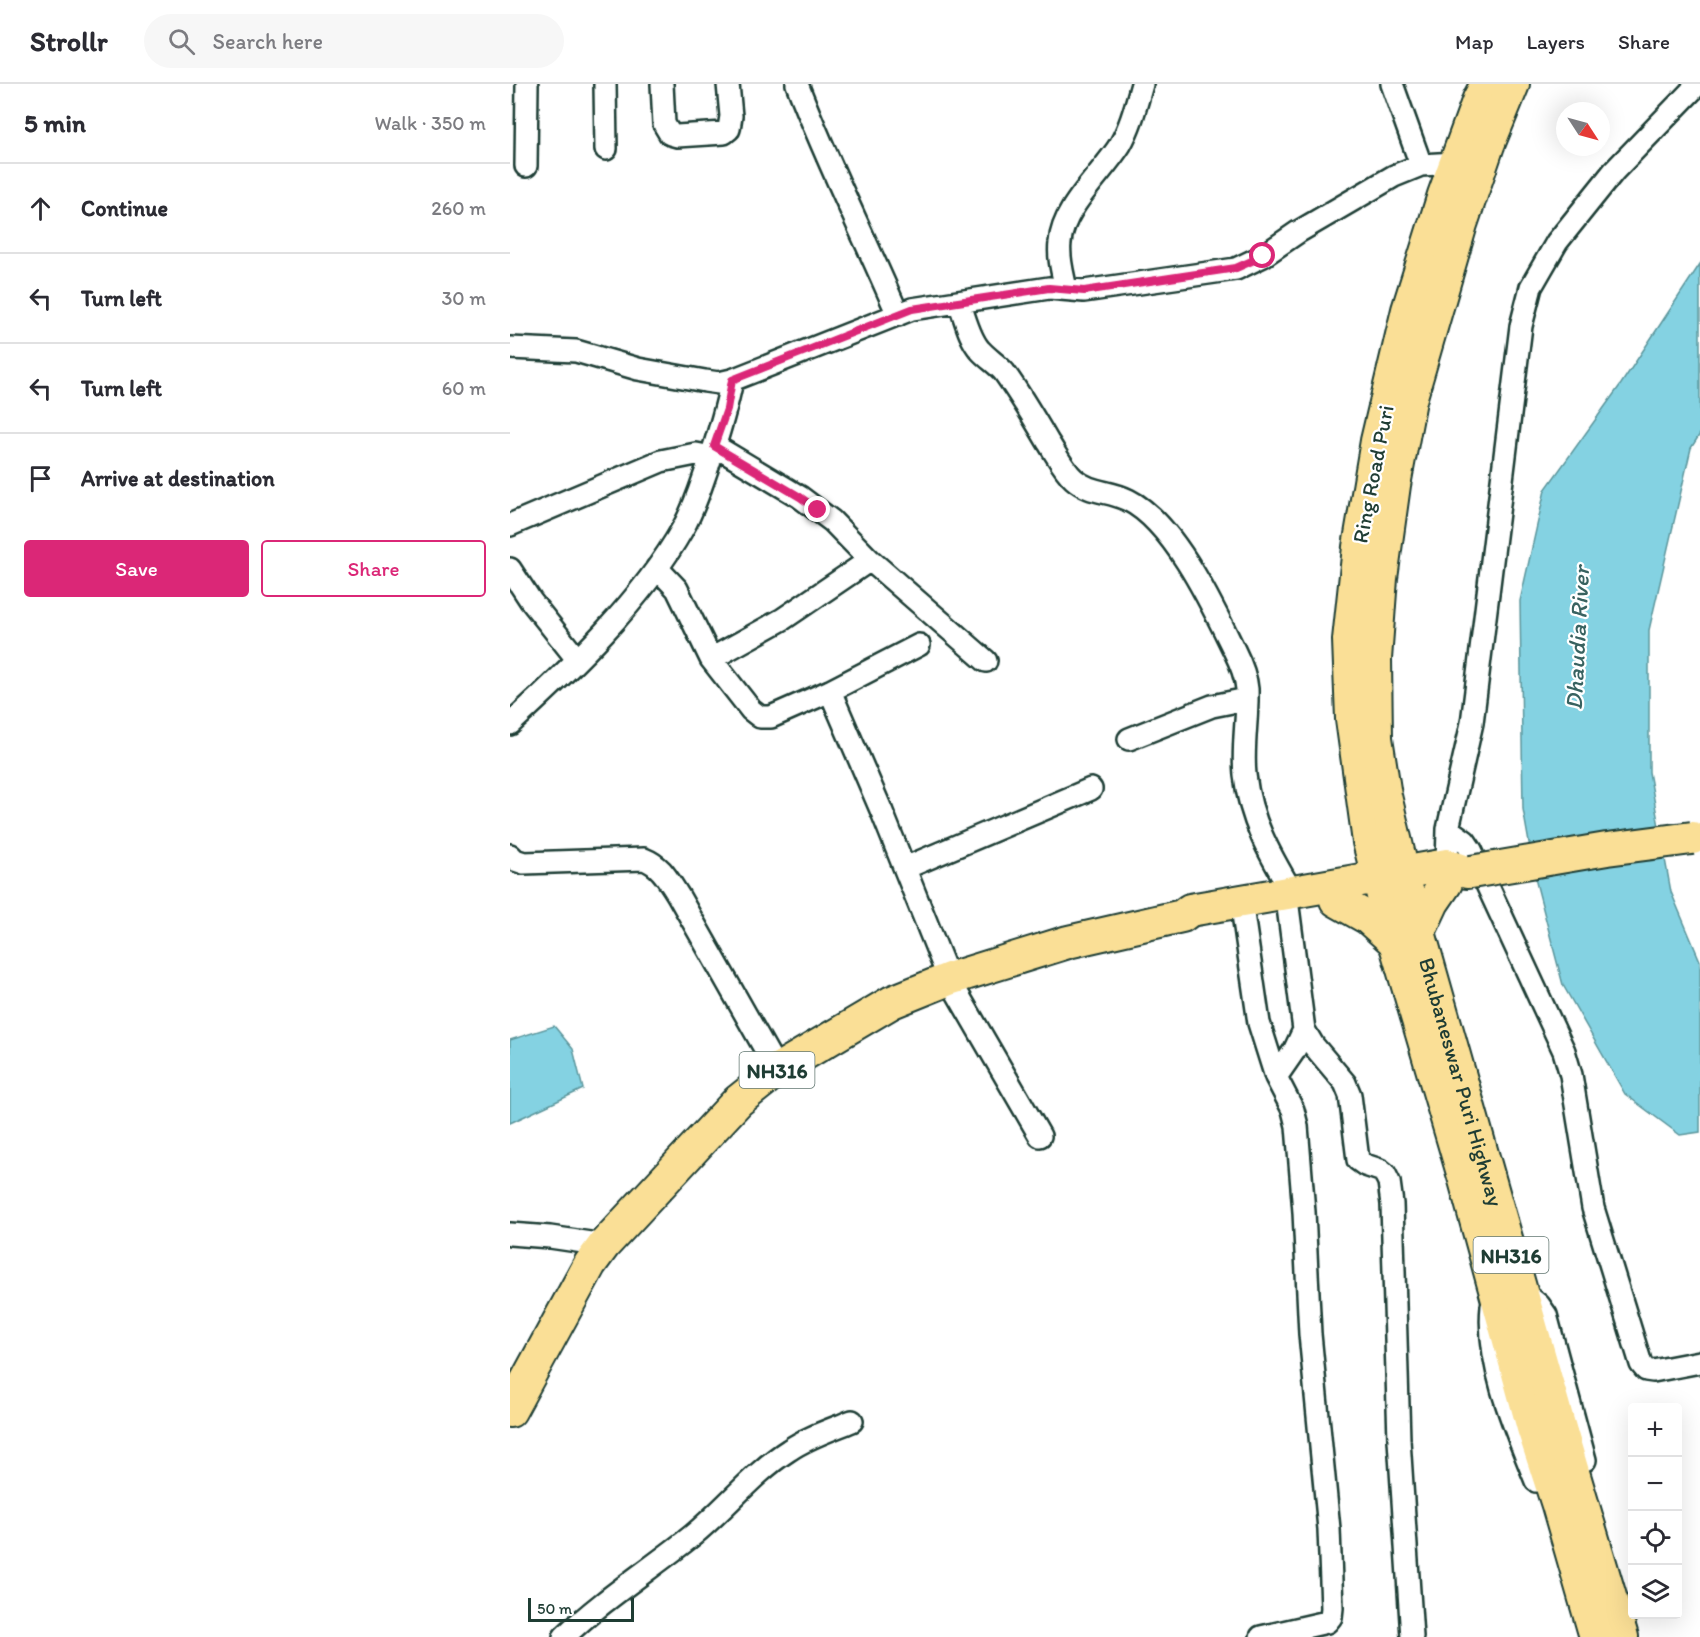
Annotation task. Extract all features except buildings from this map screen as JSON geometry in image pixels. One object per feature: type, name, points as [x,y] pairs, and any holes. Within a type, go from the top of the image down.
[{"type":"highway","name":"Ring Road Puri","points":[[1392,883],[1352,719],[1349,640],[1359,547],[1377,441],[1408,310],[1456,163],[1479,99],[1487,84]]},
{"type":"highway","name":"Ring Road Puri","points":[[1380,833],[1376,738],[1376,659],[1381,578],[1394,485],[1410,400],[1439,296],[1488,145],[1514,84]]},
{"type":"highway","points":[[1380,833],[1454,872],[1407,937],[1368,918],[1336,892],[1380,833]]},
{"type":"highway","name":"NH316","points":[[510,1411],[590,1264],[604,1245],[738,1101],[777,1070],[892,1002],[949,979],[1068,942],[1182,916],[1190,910],[1290,900],[1454,872],[1696,837]]},
{"type":"highway","name":"Bhubaneswar Puri Highway","points":[[1392,883],[1507,1289],[1571,1504],[1622,1637]]},
{"type":"highway","name":"NH316","points":[[1182,916],[1192,921],[1243,914],[1290,900]]},
{"type":"highway","name":"Bhubaneswar Puri Highway","points":[[1571,1504],[1596,1637]]},
{"type":"street","points":[[526,166],[527,84]]},
{"type":"street","points":[[605,84],[606,149]]},
{"type":"street","points":[[662,84],[664,124],[670,134],[677,136],[724,133],[729,129],[732,116],[728,84]]},
{"type":"street","points":[[797,84],[814,128],[898,315]]},
{"type":"street","points":[[1066,290],[1060,263],[1060,242],[1066,220],[1120,144],[1133,118],[1142,84]]},
{"type":"street","points":[[1392,84],[1420,165]]},
{"type":"street","points":[[1454,872],[1448,829],[1472,723],[1521,326],[1531,287],[1557,242],[1614,171],[1698,84]]},
{"type":"street","points":[[510,348],[576,351],[638,369],[719,383],[732,380],[912,309],[1040,289],[1084,291],[1236,268],[1263,256],[1394,176],[1420,165],[1456,163]]},
{"type":"street","points":[[959,302],[976,345],[1004,372],[1072,478],[1095,491],[1128,499],[1146,512],[1167,535],[1184,558],[1243,671],[1247,687],[1245,774],[1250,807],[1257,829],[1290,900],[1304,1030],[1313,1045],[1345,1083],[1350,1095],[1358,1160],[1365,1166],[1380,1170],[1389,1182],[1396,1283],[1399,1440],[1412,1637]]},
{"type":"street","points":[[510,724],[606,630],[657,568],[693,508],[727,409],[732,380]]},
{"type":"street","points":[[510,525],[661,461],[713,451],[800,497],[818,510],[850,538],[870,560],[986,662]]},
{"type":"street","points":[[711,659],[783,619],[870,560]]},
{"type":"street","points":[[657,568],[676,589],[711,659],[751,710],[760,717],[771,717],[830,691],[919,645]]},
{"type":"street","points":[[510,569],[531,601],[578,659]]},
{"type":"street","points":[[830,691],[949,979],[1040,1136]]},
{"type":"street","points":[[1129,739],[1212,706],[1246,699]]},
{"type":"street","points":[[905,868],[1091,789]]},
{"type":"street","points":[[1448,829],[1465,841],[1471,850],[1564,1051],[1593,1208],[1641,1364],[1646,1370],[1653,1371],[1700,1362]]},
{"type":"street","points":[[510,855],[515,860],[524,863],[644,859],[654,863],[678,895],[777,1070]]},
{"type":"street","points":[[1243,914],[1259,1023],[1276,1077],[1293,1110],[1297,1126],[1310,1334],[1329,1529],[1332,1608],[1331,1617],[1327,1622],[1261,1637]]},
{"type":"street","points":[[1276,1077],[1294,1051],[1304,1030]]},
{"type":"street","points":[[510,1234],[604,1245]]},
{"type":"street","name":"Bhubaneswar Puri Highway","points":[[1507,1289],[1490,1321],[1491,1345],[1514,1426],[1538,1485],[1545,1495],[1571,1504]]},
{"type":"street","points":[[564,1637],[695,1534],[758,1475],[789,1450],[818,1434],[852,1421]]},
{"type":"water","name":"Dhaudia River","points":[[1700,264],[1700,434],[1691,448],[1649,630],[1649,772],[1671,892],[1700,961],[1700,1132],[1680,1135],[1625,1094],[1563,985],[1536,882],[1523,809],[1520,601],[1545,490],[1621,384]]},
{"type":"water","points":[[554,1026],[573,1049],[583,1089],[510,1123],[510,1040]]},
{"type":"route","points":[[818,510],[714,446],[727,409],[732,380],[912,309],[1049,288],[1084,291],[1236,268],[1263,256]]}]
